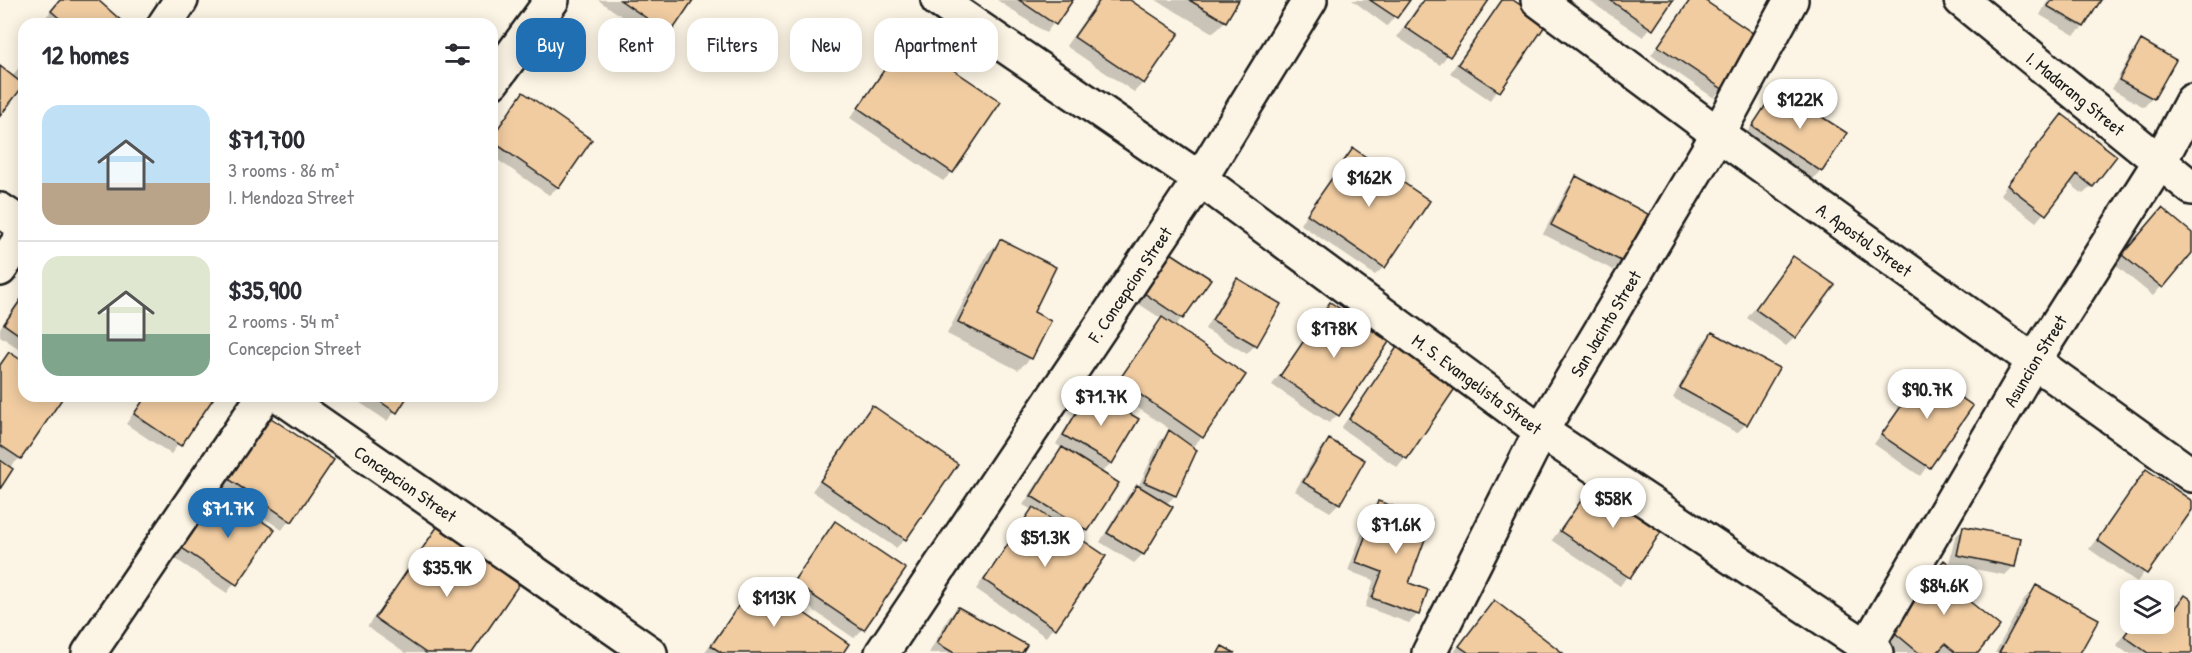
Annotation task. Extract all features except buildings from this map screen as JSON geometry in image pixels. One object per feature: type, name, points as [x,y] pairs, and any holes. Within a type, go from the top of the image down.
[{"type":"street","points":[[169,18],[181,0]]},
{"type":"street","points":[[498,74],[552,0]]},
{"type":"street","name":"M. S. Evangelista Street","points":[[938,0],[1200,180],[1541,431],[1869,651]]},
{"type":"street","name":"F. Concepcion Street","points":[[882,653],[1200,180],[1310,0]]},
{"type":"street","name":"A. Apostol Street","points":[[1538,0],[1718,134],[2192,475]]},
{"type":"street","name":"San Jacinto Street","points":[[1429,653],[1541,431],[1718,134],[1791,0]]},
{"type":"street","name":"I. Madarang Street","points":[[1961,0],[2192,188]]},
{"type":"street","name":"Asuncion Street","points":[[1869,651],[2033,362],[2160,163],[2192,101]]},
{"type":"street","points":[[0,210],[18,222]]},
{"type":"street","points":[[0,269],[18,243]]},
{"type":"street","points":[[89,653],[260,402]]},
{"type":"street","name":"Concepcion Street","points":[[289,402],[650,653]]}]
